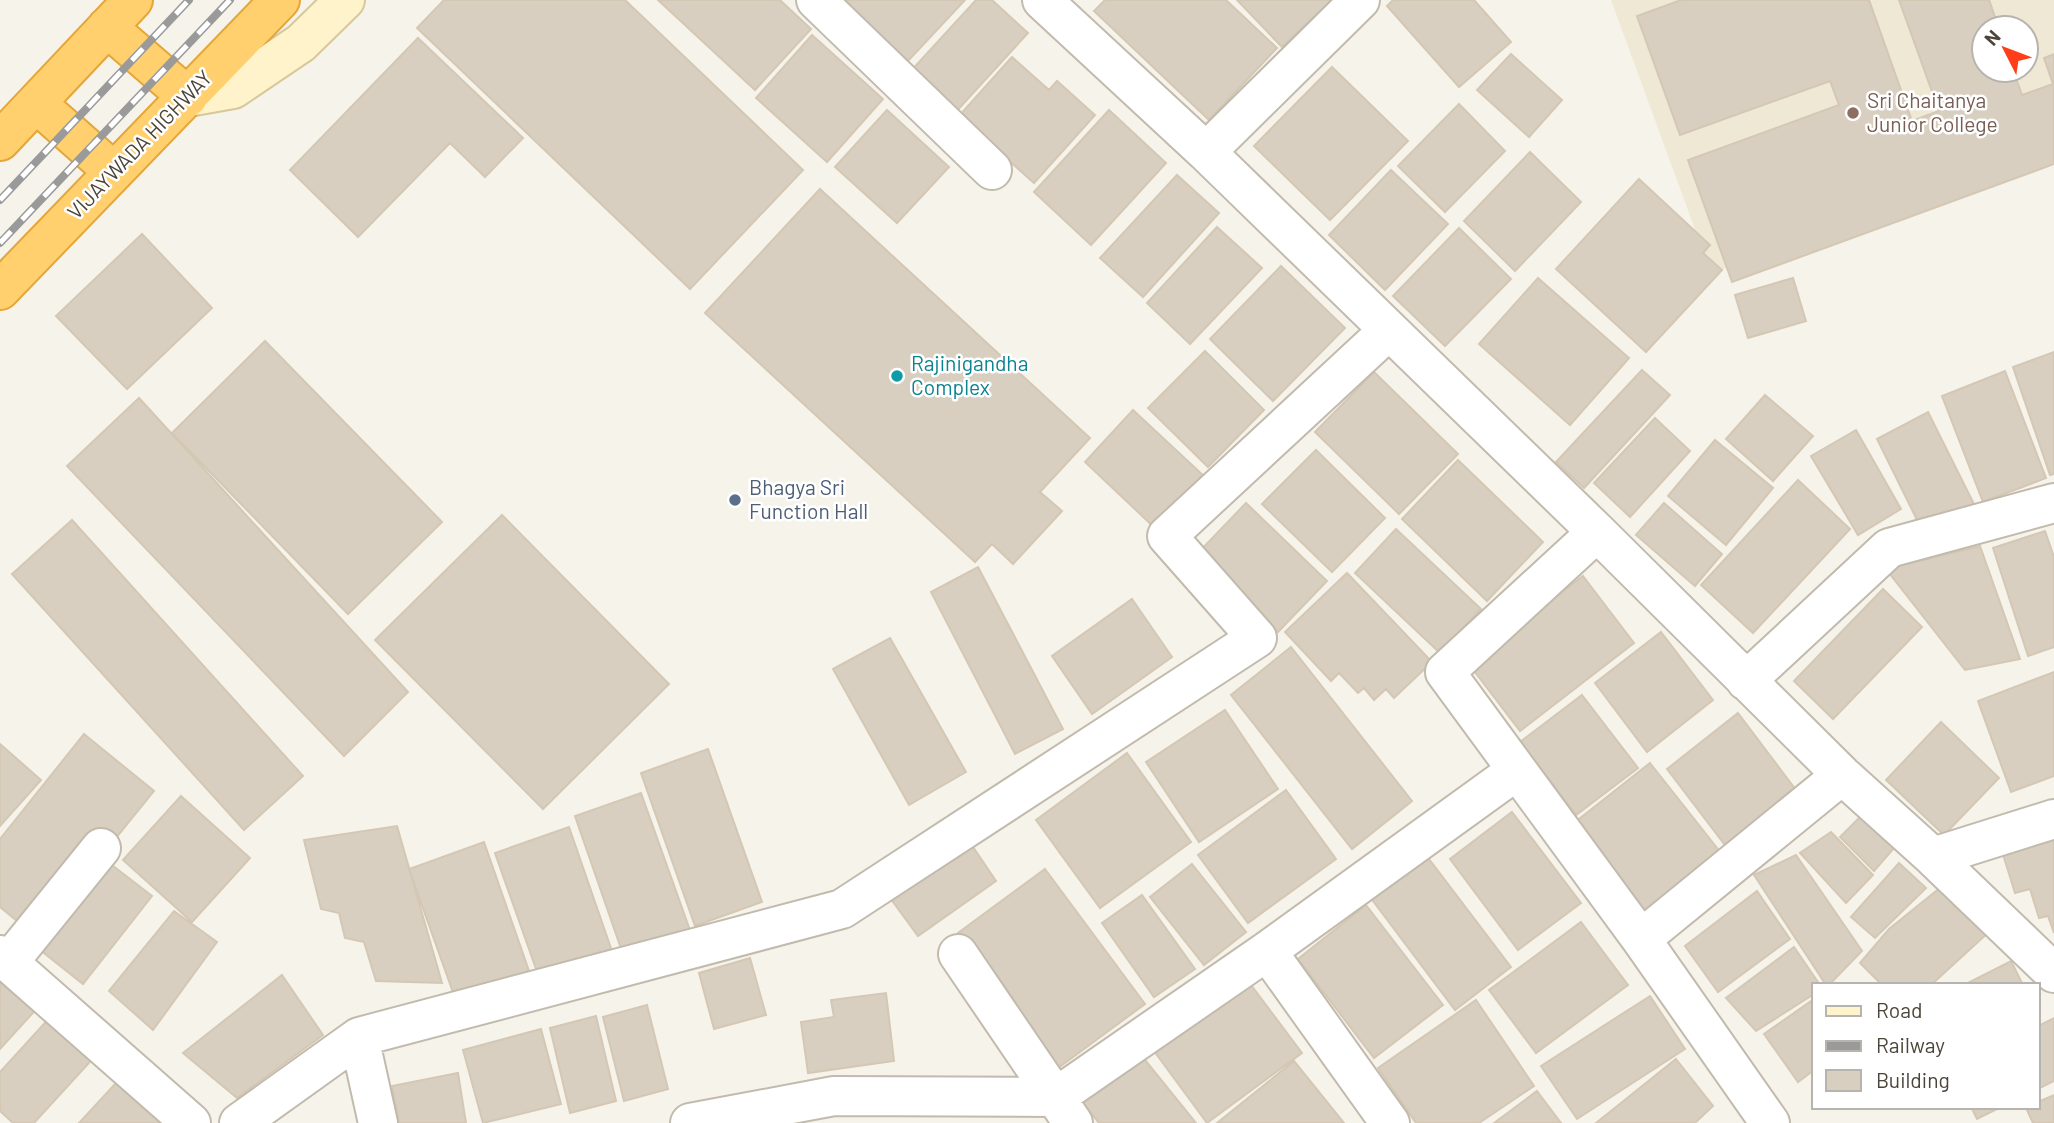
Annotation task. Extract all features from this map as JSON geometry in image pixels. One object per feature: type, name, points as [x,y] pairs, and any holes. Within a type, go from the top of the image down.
[{"type":"highway","points":[[0,141],[133,0]]},
{"type":"highway","name":"VIJAYWADA HIGHWAY","points":[[0,290],[281,0]]},
{"type":"highway","points":[[107,27],[188,97]]},
{"type":"highway","points":[[36,103],[114,172]]},
{"type":"street","points":[[188,97],[233,89],[301,43],[345,0]]},
{"type":"street","points":[[816,0],[992,170]]},
{"type":"street","points":[[1042,0],[1206,152],[1597,532],[1842,775],[1933,857],[2054,973]]},
{"type":"street","points":[[1206,152],[1360,0]]},
{"type":"street","points":[[239,1123],[359,1037],[842,909],[1257,638],[1167,536],[1389,330]]},
{"type":"street","points":[[1745,681],[1889,548],[2054,503]]},
{"type":"street","points":[[1597,532],[1445,672],[1641,939],[1770,1123]]},
{"type":"street","points":[[690,1123],[834,1096],[1065,1110],[1267,951],[1516,771]]},
{"type":"street","points":[[1641,939],[1842,775]]},
{"type":"street","points":[[1933,857],[2054,819]]},
{"type":"street","points":[[101,848],[4,959],[191,1123]]},
{"type":"street","points":[[1267,951],[1390,1123]]},
{"type":"street","points":[[958,954],[1065,1110]]},
{"type":"street","points":[[359,1037],[378,1123]]},
{"type":"shaded area","name":"Sri Chaitanya Junior College","points":[[1611,0],[2054,0],[2054,156],[1711,273]]},
{"type":"building","points":[[444,0],[625,0],[803,170],[690,289],[417,28]]},
{"type":"building","points":[[658,0],[780,0],[811,29],[755,90]]},
{"type":"building","points":[[839,0],[965,0],[906,63]]},
{"type":"building","points":[[976,0],[992,0],[1028,33],[953,115],[909,73]]},
{"type":"building","points":[[1105,0],[1226,0],[1277,48],[1209,120],[1094,11]]},
{"type":"building","points":[[1237,0],[1332,0],[1282,47]]},
{"type":"building","points":[[1393,0],[1474,0],[1511,42],[1459,87],[1387,6]]},
{"type":"building","name":"Sri Chaitanya Junior College","points":[[1681,0],[1869,0],[1912,121],[1939,111],[1899,0],[1989,0],[1994,14],[1970,14],[1970,84],[2018,84],[2022,95],[2053,84],[2044,58],[2054,54],[2054,164],[1732,282],[1688,160],[1839,105],[1830,81],[1680,135],[1637,16]]},
{"type":"building","points":[[812,35],[883,99],[827,162],[756,98]]},
{"type":"building","points":[[418,38],[523,138],[485,177],[450,143],[358,237],[290,170]]},
{"type":"building","points":[[1511,54],[1562,100],[1529,137],[1477,90]]},
{"type":"building","points":[[1012,57],[1049,90],[1057,81],[1095,115],[1034,183],[959,116]]},
{"type":"building","points":[[1332,67],[1408,141],[1330,220],[1254,146]]},
{"type":"building","points":[[1459,104],[1505,151],[1445,212],[1398,166]]},
{"type":"building","points":[[887,110],[949,167],[897,223],[835,167]]},
{"type":"building","points":[[1109,110],[1166,163],[1091,245],[1034,192]]},
{"type":"building","points":[[1530,152],[1581,202],[1515,271],[1464,221]]},
{"type":"building","points":[[1391,170],[1448,224],[1385,290],[1329,235]]},
{"type":"building","points":[[1177,175],[1219,213],[1143,297],[1100,258]]},
{"type":"building","points":[[1639,179],[1710,245],[1703,253],[1722,270],[1646,352],[1556,269]]},
{"type":"building","name":"Rajinigandha Complex","points":[[820,189],[1090,438],[1040,492],[1062,511],[1013,564],[992,544],[975,562],[705,313]]},
{"type":"building","points":[[1217,227],[1262,268],[1190,344],[1147,303]]},
{"type":"building","points":[[1459,228],[1511,279],[1445,346],[1393,296]]},
{"type":"building","points":[[142,234],[212,308],[127,389],[56,316]]},
{"type":"building","points":[[1281,266],[1345,328],[1273,401],[1210,339]]},
{"type":"building","points":[[1538,278],[1629,358],[1570,425],[1479,344]]},
{"type":"building","points":[[1793,278],[1806,321],[1748,338],[1735,295]]},
{"type":"building","points":[[265,341],[442,522],[348,614],[172,433]]},
{"type":"building","points":[[1205,351],[1264,410],[1208,467],[1148,408]]},
{"type":"building","points":[[2054,352],[2054,474],[2050,475],[2013,367]]},
{"type":"building","points":[[1642,370],[1670,395],[1584,488],[1556,462]]},
{"type":"building","points":[[2005,371],[2046,478],[1983,502],[1942,396]]},
{"type":"building","points":[[1374,372],[1458,454],[1399,514],[1315,432]]},
{"type":"building","points":[[1765,395],[1813,436],[1773,481],[1726,439]]},
{"type":"building","points":[[139,398],[408,692],[344,756],[67,466]]},
{"type":"building","points":[[1133,410],[1206,478],[1157,530],[1085,462]]},
{"type":"building","points":[[1928,412],[1974,504],[1922,530],[1877,439]]},
{"type":"building","points":[[1655,418],[1690,451],[1630,517],[1594,483]]},
{"type":"building","points":[[1856,430],[1901,509],[1858,535],[1811,456]]},
{"type":"building","points":[[1715,440],[1773,488],[1726,545],[1668,496]]},
{"type":"building","points":[[1316,450],[1385,518],[1332,572],[1262,504]]},
{"type":"building","points":[[1458,460],[1543,542],[1487,601],[1402,519]]},
{"type":"building","points":[[1798,480],[1850,529],[1753,633],[1701,585]]},
{"type":"building","points":[[1246,503],[1327,581],[1278,632],[1197,554]]},
{"type":"building","points":[[1664,503],[1722,554],[1695,586],[1636,535]]},
{"type":"building","points":[[502,515],[669,684],[543,809],[375,640]]},
{"type":"building","points":[[72,520],[303,776],[244,830],[12,574]]},
{"type":"building","points":[[1396,529],[1481,609],[1440,653],[1355,573]]},
{"type":"building","points":[[2045,531],[2054,557],[2054,647],[2028,656],[1993,548]]},
{"type":"building","points":[[1980,546],[2020,659],[1965,670],[1886,569]]},
{"type":"building","points":[[978,567],[1063,729],[1015,754],[931,592]]},
{"type":"building","points":[[1347,573],[1432,662],[1394,698],[1386,689],[1374,700],[1364,688],[1358,693],[1339,673],[1331,681],[1285,632]]},
{"type":"building","points":[[1583,576],[1634,643],[1520,731],[1468,663]]},
{"type":"building","points":[[1883,589],[1922,627],[1833,719],[1794,681]]},
{"type":"building","points":[[1132,599],[1172,657],[1092,714],[1052,656]]},
{"type":"building","points":[[1661,632],[1713,700],[1647,752],[1595,683]]},
{"type":"building","points":[[890,638],[966,772],[909,805],[833,669]]},
{"type":"building","points":[[1291,647],[1412,801],[1352,849],[1231,695]]},
{"type":"building","points":[[2054,672],[2054,776],[2011,792],[1978,701]]},
{"type":"building","points":[[1582,695],[1638,768],[1576,815],[1520,742]]},
{"type":"building","points":[[1225,710],[1278,789],[1199,842],[1146,762]]},
{"type":"building","points":[[1738,713],[1796,790],[1725,845],[1667,769]]},
{"type":"building","points":[[1941,722],[1999,778],[1944,835],[1886,780]]},
{"type":"building","points":[[84,734],[154,791],[107,849],[23,926],[0,907],[0,839]]},
{"type":"building","points":[[0,744],[41,780],[0,826]]},
{"type":"building","points":[[708,749],[762,902],[695,926],[641,773]]},
{"type":"building","points":[[1127,753],[1191,842],[1100,908],[1036,820]]},
{"type":"building","points":[[1650,763],[1721,853],[1645,913],[1574,823]]},
{"type":"building","points":[[1286,790],[1336,859],[1248,923],[1198,855]]},
{"type":"building","points":[[641,793],[692,936],[625,960],[575,816]]},
{"type":"building","points":[[181,796],[250,858],[192,922],[123,860]]},
{"type":"building","points":[[1512,812],[1581,903],[1518,950],[1450,859]]},
{"type":"building","points":[[1861,816],[1894,848],[1874,871],[1840,837]]},
{"type":"building","points":[[397,826],[442,983],[376,981],[364,942],[345,938],[339,913],[321,909],[304,840]]},
{"type":"building","points":[[569,827],[614,957],[541,983],[495,853]]},
{"type":"building","points":[[2054,831],[2054,933],[2048,916],[2039,918],[2030,889],[2015,893],[2001,848]]},
{"type":"building","points":[[1831,832],[1873,875],[1846,903],[1800,853]]},
{"type":"building","points":[[965,835],[996,881],[918,936],[885,891]]},
{"type":"building","points":[[484,842],[529,971],[455,998],[409,869]]},
{"type":"building","points":[[1426,855],[1511,967],[1455,1010],[1370,897]]},
{"type":"building","points":[[1796,855],[1862,951],[1831,983],[1825,983],[1754,875]]},
{"type":"building","points":[[108,862],[152,896],[83,984],[39,949]]},
{"type":"building","points":[[1899,863],[1926,888],[1875,938],[1851,917]]},
{"type":"building","points":[[1192,864],[1246,932],[1204,965],[1150,897]]},
{"type":"building","points":[[1045,869],[1145,1004],[1058,1068],[958,933]]},
{"type":"building","points":[[1941,887],[1991,930],[1933,983],[1880,983],[1860,963],[1889,929]]},
{"type":"building","points":[[1757,891],[1790,939],[1718,992],[1685,946]]},
{"type":"building","points":[[1142,895],[1195,969],[1154,997],[1102,923]]},
{"type":"building","points":[[1366,905],[1443,1005],[1374,1058],[1298,959]]},
{"type":"building","points":[[174,911],[217,942],[153,1030],[109,991]]},
{"type":"building","points":[[1581,922],[1628,985],[1536,1053],[1489,990]]},
{"type":"building","points":[[1794,947],[1819,983],[1812,983],[1812,995],[1756,1031],[1726,998]]},
{"type":"building","points":[[750,958],[766,1015],[714,1029],[699,973]]},
{"type":"building","points":[[2011,961],[2022,983],[1968,983]]},
{"type":"building","points":[[0,969],[40,1005],[0,1049]]},
{"type":"building","points":[[282,975],[323,1035],[237,1098],[183,1053]]},
{"type":"building","points":[[1248,981],[1302,1053],[1207,1123],[1154,1051]]},
{"type":"building","points":[[886,993],[894,1061],[808,1073],[801,1022],[834,1017],[831,1000]]},
{"type":"building","points":[[1650,996],[1685,1049],[1577,1119],[1541,1066]]},
{"type":"building","points":[[1476,1000],[1534,1086],[1479,1123],[1416,1123],[1378,1068]]},
{"type":"building","points":[[1812,1000],[1812,1072],[1798,1082],[1764,1034]]},
{"type":"building","points":[[647,1005],[668,1089],[624,1101],[603,1017]]},
{"type":"building","points":[[53,1014],[97,1054],[34,1123],[13,1123],[0,1111],[0,1072]]},
{"type":"building","points":[[596,1016],[616,1101],[570,1113],[550,1028]]},
{"type":"building","points":[[2054,1018],[2054,1081],[2040,1088],[2040,1025]]},
{"type":"building","points":[[541,1029],[561,1104],[483,1123],[463,1050]]},
{"type":"building","points":[[1141,1055],[1196,1123],[1099,1123],[1083,1103]]},
{"type":"building","points":[[1676,1059],[1713,1106],[1695,1123],[1596,1123]]},
{"type":"building","points":[[1294,1061],[1344,1123],[1217,1123]]},
{"type":"building","points":[[458,1073],[466,1123],[399,1123],[392,1086]]},
{"type":"building","points":[[117,1082],[163,1123],[79,1123]]},
{"type":"building","points":[[1537,1091],[1561,1123],[1494,1123]]},
{"type":"building","points":[[2054,1095],[2054,1123],[2033,1123],[2026,1109],[2040,1109],[2040,1101]]},
{"type":"building","points":[[1972,1109],[1997,1109],[1977,1119]]},
{"type":"railway","points":[[0,200],[189,0]]},
{"type":"railway","points":[[0,243],[230,0]]},
{"type":"place","name":"Sri Chaitanya Junior College","points":[[1853,113]]},
{"type":"place","name":"Rajinigandha Complex","points":[[897,376]]},
{"type":"place","name":"Bhagya Sri Function Hall","points":[[735,500]]}]
